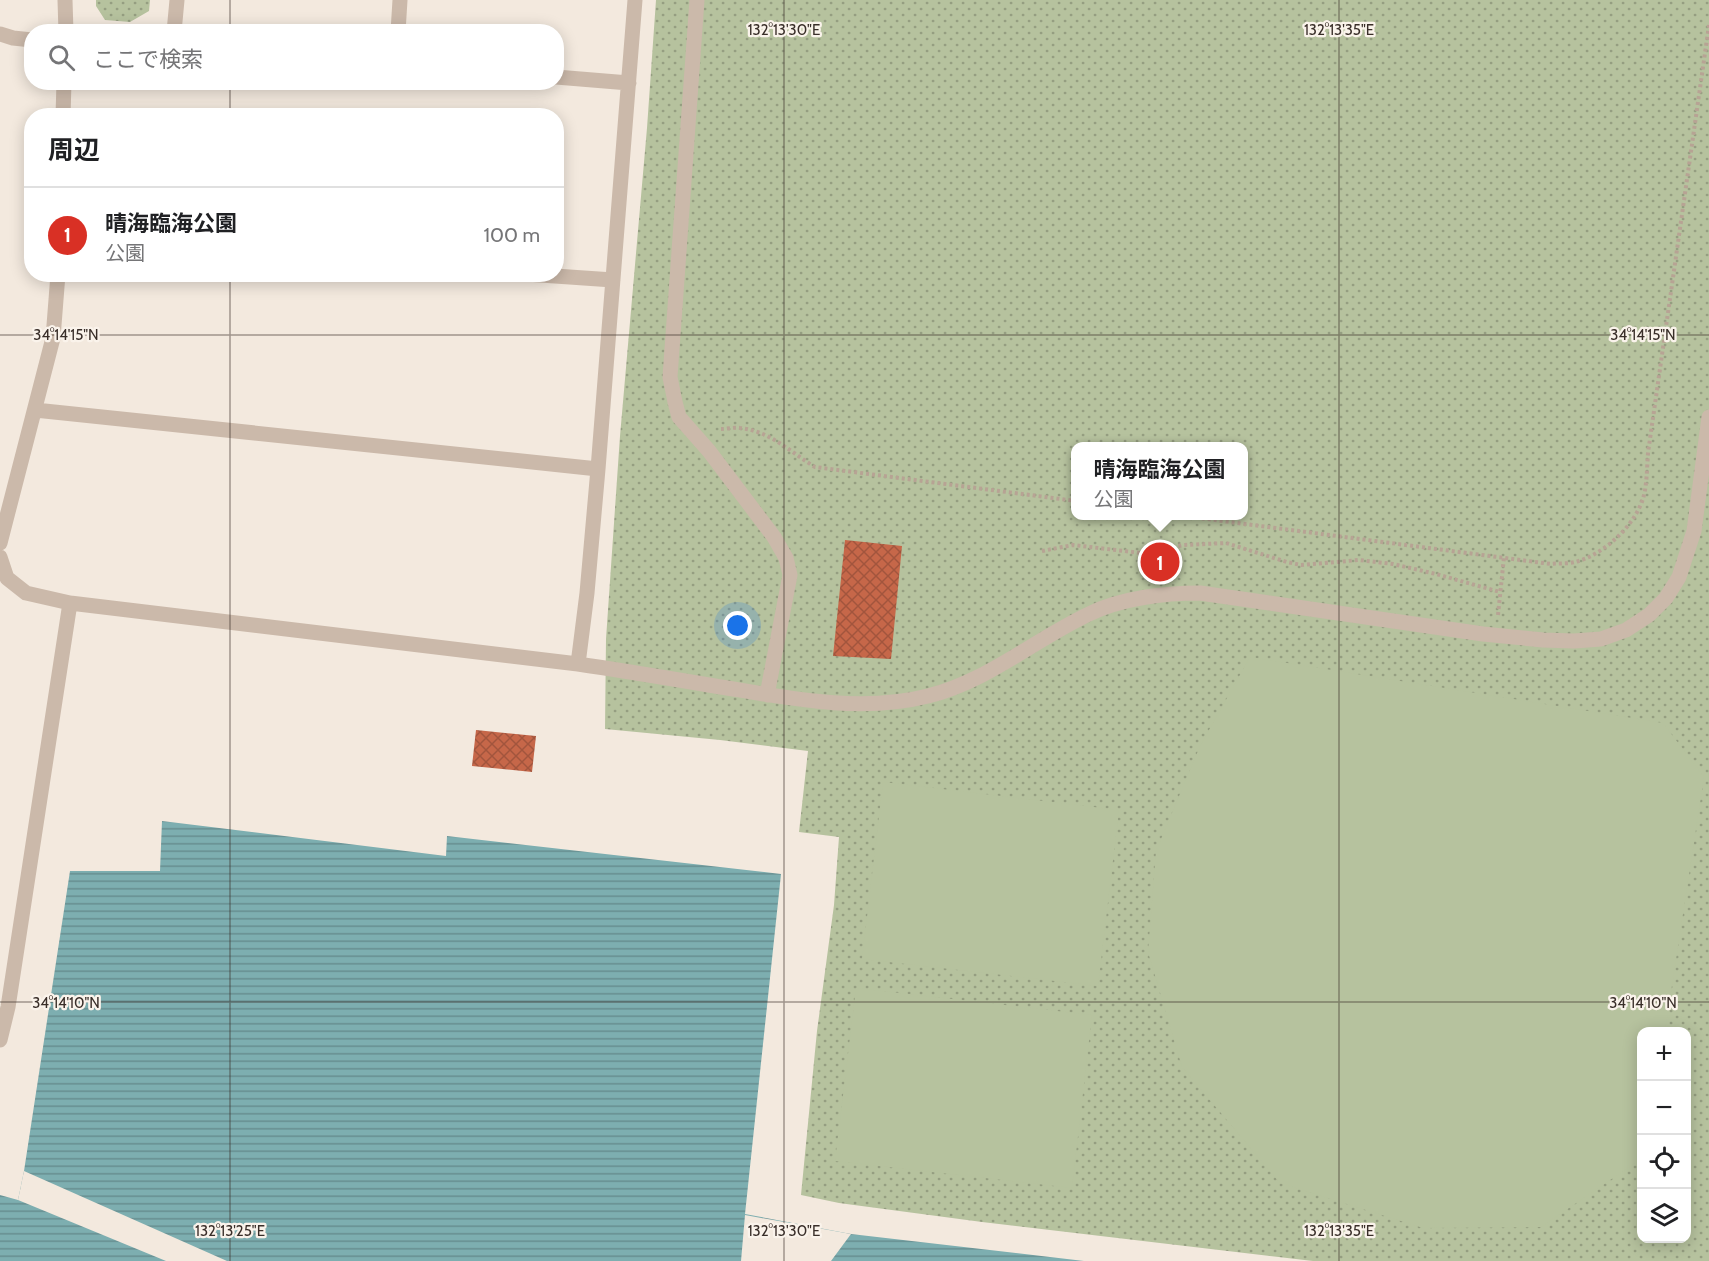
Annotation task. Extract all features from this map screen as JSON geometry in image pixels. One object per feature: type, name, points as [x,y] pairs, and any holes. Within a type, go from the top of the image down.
[{"type":"street","points":[[65,0],[66,24]]},
{"type":"street","points":[[175,24],[177,0]]},
{"type":"street","points":[[398,24],[400,0]]},
{"type":"street","points":[[578,663],[598,469],[634,0]]},
{"type":"street","points":[[697,0],[670,377],[679,417],[709,450],[774,537],[786,558],[790,574],[767,695]]},
{"type":"street","points":[[0,34],[24,39]]},
{"type":"street","points":[[564,78],[629,83]]},
{"type":"street","points":[[63,108],[64,90]]},
{"type":"street","points":[[564,277],[613,280]]},
{"type":"street","points":[[0,543],[53,338],[57,282]]},
{"type":"street","points":[[35,410],[598,469]]},
{"type":"street","points":[[0,557],[4,584],[26,593],[70,603],[578,663],[767,695],[854,703],[894,702],[956,688],[1091,613],[1133,600],[1176,593],[1200,593],[1483,634],[1544,640],[1601,639],[1626,630],[1649,615],[1666,598],[1679,578],[1694,531],[1709,417]]},
{"type":"street","points":[[0,1040],[8,1007],[70,603]]},
{"type":"path","points":[[1215,520],[1551,564],[1575,562],[1596,553],[1617,538],[1631,522],[1644,496],[1648,453],[1709,25]]},
{"type":"path","points":[[693,432],[739,428],[759,433],[778,440],[815,467],[1071,500]]},
{"type":"path","points":[[1042,551],[1073,545],[1141,553],[1184,545],[1226,543],[1301,565],[1359,560],[1393,564],[1500,592]]},
{"type":"path","points":[[1498,618],[1504,557]]},
{"type":"green space","points":[[96,0],[150,0],[149,11],[130,22],[105,20],[96,6]]},
{"type":"green space","points":[[656,0],[1709,0],[1709,1261],[1313,1261],[982,1222],[839,1203],[801,1195],[817,1031],[834,905],[839,837],[799,832],[808,751],[605,729],[606,639],[620,436]]},
{"type":"green space","points":[[1250,657],[1663,723],[1704,777],[1666,1027],[1637,1027],[1637,1162],[1541,1227],[1423,1228],[1280,1183],[1182,1067],[1148,952],[1156,851],[1200,746]]},
{"type":"green space","points":[[883,782],[1119,810],[1098,986],[862,959]]},
{"type":"green space","points":[[856,988],[1092,1015],[1072,1188],[835,1161]]},
{"type":"water","points":[[162,821],[446,856],[447,836],[781,874],[745,1214],[851,1234],[1084,1261],[0,1261],[0,1195],[18,1200],[70,871],[160,871]]},
{"type":"pier","points":[[24,1171],[227,1261],[166,1261],[18,1200]]},
{"type":"pier","points":[[745,1215],[851,1234],[831,1261],[741,1261]]},
{"type":"building","points":[[845,540],[902,546],[891,659],[833,656]]},
{"type":"building","points":[[476,730],[536,736],[532,772],[472,766]]},
{"type":"place","name":"晴海臨海公園","points":[[1160,562]]}]
